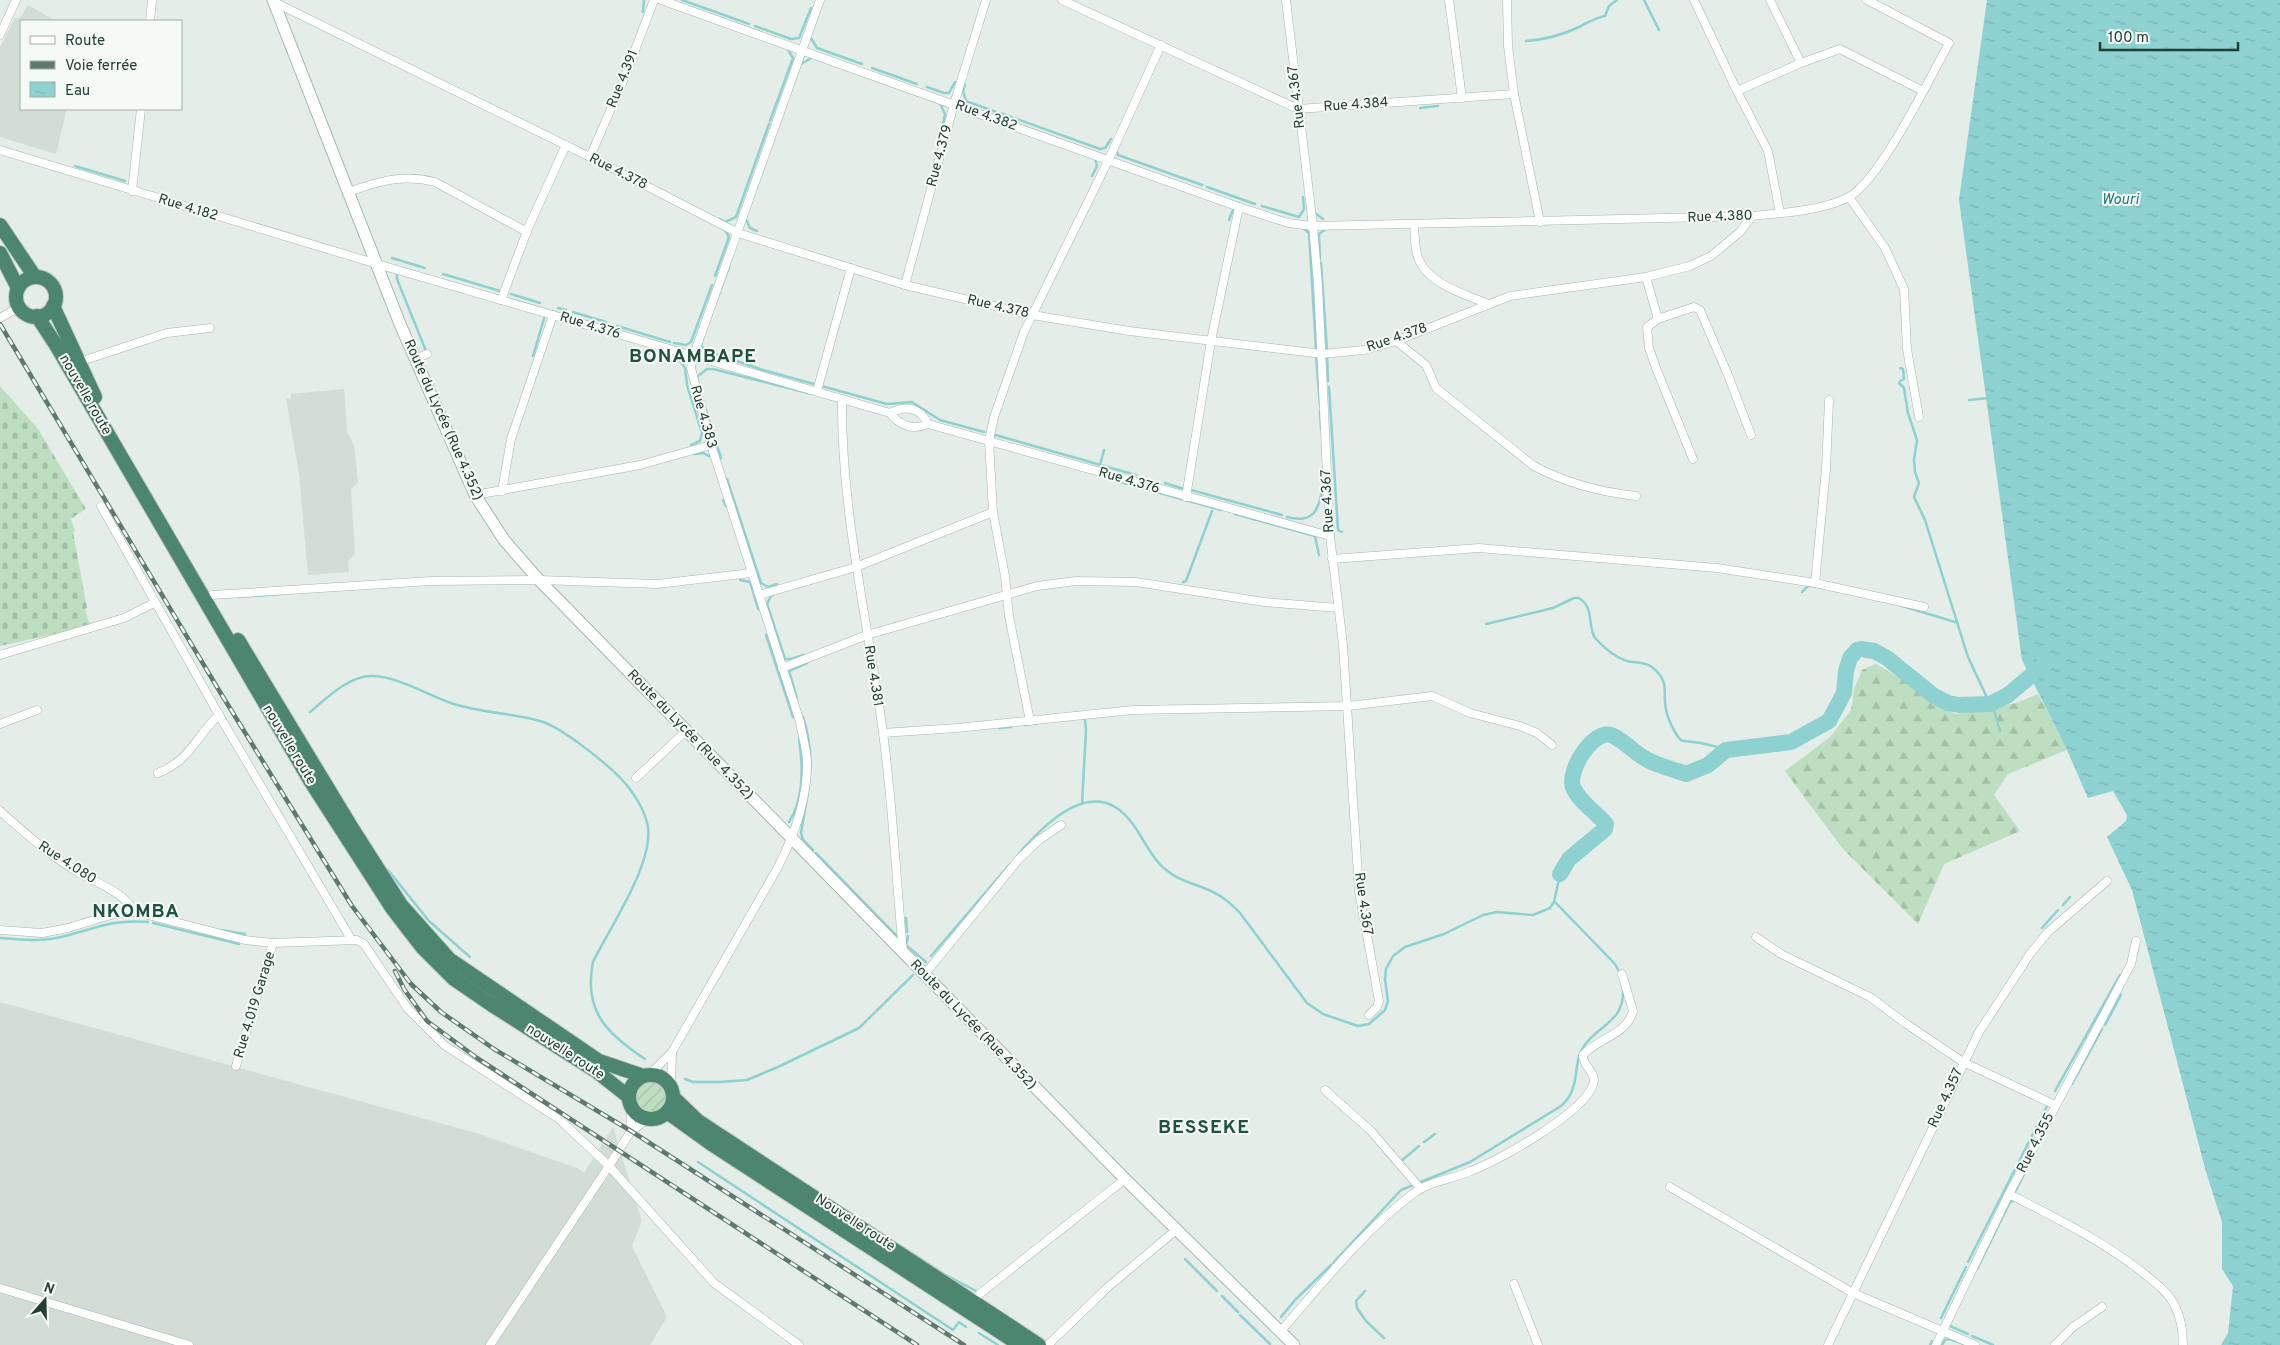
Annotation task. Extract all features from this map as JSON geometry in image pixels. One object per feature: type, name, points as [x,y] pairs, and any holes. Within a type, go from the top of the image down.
[{"type":"highway","points":[[0,225],[35,277]]},
{"type":"highway","points":[[0,253],[18,288]]},
{"type":"highway","points":[[35,277],[45,279],[52,286],[56,296],[53,306],[46,313],[37,316],[26,314],[19,307],[16,298],[18,288],[25,280],[35,277]]},
{"type":"highway","name":"nouvelle route","points":[[53,306],[92,392],[212,594],[236,645]]},
{"type":"highway","name":"nouvelle route","points":[[37,316],[346,828],[392,908],[422,947],[454,979],[596,1071],[630,1102]]},
{"type":"highway","name":"nouvelle route","points":[[346,828],[401,904],[449,959],[599,1061],[646,1076]]},
{"type":"highway","points":[[646,1076],[659,1076],[672,1092],[667,1112],[658,1118],[648,1119],[638,1115],[630,1102],[631,1086],[646,1076]]},
{"type":"highway","name":"Nouvelle route","points":[[672,1092],[698,1121],[1039,1345]]},
{"type":"highway","name":"Nouvelle route","points":[[667,1112],[714,1145],[1020,1345]]},
{"type":"main road","name":"Route du Lycée (Rue 4.352)","points":[[273,1],[416,359],[441,428],[466,482],[504,540],[539,580],[903,954],[1125,1180],[1294,1345]]},
{"type":"street","points":[[0,34],[16,0]]},
{"type":"street","points":[[150,20],[152,0]]},
{"type":"street","name":"Rue 4.391","points":[[590,157],[624,79],[654,0]]},
{"type":"street","name":"Rue 4.382","points":[[661,0],[1288,224],[1313,226]]},
{"type":"street","name":"Rue 4.383","points":[[672,1052],[792,840],[801,808],[806,777],[806,758],[800,722],[751,573],[692,379],[693,357],[820,0]]},
{"type":"street","name":"Rue 4.379","points":[[905,285],[954,104],[986,0]]},
{"type":"street","name":"Rue 4.384","points":[[1062,0],[1298,109],[1514,94]]},
{"type":"street","name":"Rue 4.367","points":[[1286,0],[1313,226],[1322,354],[1330,536],[1348,706],[1352,800],[1359,891],[1379,1001],[1379,1005],[1368,1015]]},
{"type":"street","points":[[1449,0],[1462,98]]},
{"type":"street","points":[[1506,0],[1508,46],[1514,94],[1540,222]]},
{"type":"street","points":[[1694,0],[1768,151],[1780,213]]},
{"type":"street","points":[[1770,0],[1802,62]]},
{"type":"street","name":"Rue 4.380","points":[[1313,226],[1752,216],[1814,208],[1850,197],[1867,182],[1883,159],[1949,43],[1868,0]]},
{"type":"street","name":"Rue 4.378","points":[[273,1],[566,145],[738,233],[905,285],[1032,315],[1211,341],[1322,354],[1364,350],[1396,341],[1510,296],[1646,277],[1690,266],[1711,256],[1740,232],[1752,216]]},
{"type":"street","points":[[1030,721],[993,512],[989,441],[994,417],[1032,315],[1109,159],[1160,46]]},
{"type":"street","points":[[1737,91],[1802,62],[1840,49],[1923,90]]},
{"type":"street","points":[[132,191],[140,110]]},
{"type":"street","points":[[501,300],[527,232],[566,145]]},
{"type":"street","name":"Rue 4.182","points":[[0,150],[377,264]]},
{"type":"street","points":[[349,192],[386,179],[435,182],[527,232]]},
{"type":"street","points":[[1850,197],[1885,248],[1904,289],[1907,350],[1920,417]]},
{"type":"street","points":[[1186,497],[1211,341],[1239,207]]},
{"type":"street","points":[[1414,224],[1419,260],[1428,272],[1441,283],[1488,304]]},
{"type":"street","name":"Rue 4.376","points":[[377,264],[693,357],[890,412]]},
{"type":"street","points":[[817,391],[851,268]]},
{"type":"street","points":[[1646,277],[1658,319]]},
{"type":"street","points":[[0,318],[19,307]]},
{"type":"street","points":[[1693,459],[1649,348],[1647,327],[1658,319],[1694,308],[1700,310],[1751,435]]},
{"type":"street","points":[[502,491],[511,439],[553,315]]},
{"type":"street","points":[[78,362],[167,333],[210,328]]},
{"type":"street","points":[[1396,341],[1426,365],[1436,388],[1534,466],[1585,487],[1636,496]]},
{"type":"street","points":[[416,359],[426,354]]},
{"type":"street","name":"Rue 4.381","points":[[842,399],[843,465],[856,567],[883,733],[903,954]]},
{"type":"street","points":[[1815,583],[1826,469],[1829,400]]},
{"type":"street","points":[[903,408],[916,410],[921,412],[928,424],[910,427],[898,422],[890,412],[903,408]]},
{"type":"street","name":"Rue 4.376","points":[[928,424],[1330,536]]},
{"type":"street","points":[[475,496],[640,465],[711,445]]},
{"type":"street","points":[[101,506],[219,715],[351,939]]},
{"type":"street","points":[[759,595],[856,567],[993,512]]},
{"type":"street","points":[[1332,559],[1479,548],[1717,568],[1815,583],[1924,607]]},
{"type":"street","points":[[212,594],[431,581],[539,580],[657,584],[751,573]]},
{"type":"street","points":[[782,668],[867,635],[1037,586],[1076,581],[1136,582],[1264,602],[1338,608]]},
{"type":"street","points":[[0,655],[124,618],[154,602]]},
{"type":"street","points":[[883,733],[1030,721],[1133,710],[1348,706],[1432,696],[1460,710],[1520,726],[1537,733],[1552,745]]},
{"type":"street","points":[[0,724],[37,710]]},
{"type":"street","points":[[158,773],[173,767],[183,759],[194,743],[219,715]]},
{"type":"street","points":[[636,778],[686,731]]},
{"type":"street","name":"Rue 4.080","points":[[0,811],[41,847],[76,871],[123,896],[136,912]]},
{"type":"street","points":[[924,975],[1019,859],[1039,840],[1061,825]]},
{"type":"street","name":"Rue 4.357","points":[[1828,1345],[1979,1032],[2036,946],[2060,920],[2107,881]]},
{"type":"street","points":[[0,930],[42,933],[68,928],[114,914],[136,912],[245,940],[273,943],[351,939],[364,944],[408,1009],[444,1045],[559,1119],[609,1166],[714,1283],[798,1345]]},
{"type":"street","points":[[1756,938],[1781,954],[1870,997],[1906,1024],[1963,1062],[2056,1105]]},
{"type":"street","name":"Rue 4.355","points":[[1936,1345],[1942,1329],[2009,1194],[2131,964],[2136,941]]},
{"type":"street","name":"Rue 4.019 Garage","points":[[236,1066],[273,943]]},
{"type":"street","points":[[1280,1332],[1358,1244],[1420,1188],[1481,1168],[1558,1122],[1577,1108],[1586,1098],[1594,1080],[1594,1076],[1583,1061],[1583,1055],[1616,1033],[1628,1023],[1631,1017],[1633,1011],[1622,974]]},
{"type":"street","points":[[646,1076],[672,1052]]},
{"type":"street","points":[[672,1052],[672,1092]]},
{"type":"street","points":[[1325,1090],[1370,1131],[1420,1188]]},
{"type":"street","points":[[630,1102],[631,1131]]},
{"type":"street","points":[[490,1345],[631,1131],[648,1119]]},
{"type":"street","points":[[972,1300],[1125,1180]]},
{"type":"street","points":[[1670,1187],[1853,1293],[1942,1329],[1975,1345]]},
{"type":"street","points":[[2009,1194],[2083,1232],[2115,1251],[2148,1277],[2174,1303],[2180,1318],[2183,1345]]},
{"type":"street","points":[[1048,1345],[1108,1287],[1176,1230]]},
{"type":"street","points":[[1514,1284],[1538,1345]]},
{"type":"street","points":[[0,1288],[189,1345]]},
{"type":"street","points":[[2055,1345],[2073,1327],[2102,1307]]},
{"type":"shaded area","points":[[28,5],[54,20],[20,20],[20,110],[67,110],[56,154],[0,137],[0,47],[15,18],[20,18]]},
{"type":"shaded area","points":[[344,389],[347,432],[354,445],[358,483],[351,489],[355,554],[348,561],[349,572],[308,575],[299,474],[286,399],[291,398],[291,394]]},
{"type":"shaded area","points":[[0,1002],[476,1133],[577,1168],[584,1173],[613,1127],[642,1221],[632,1246],[667,1317],[650,1345],[0,1345]]},
{"type":"green space","points":[[0,386],[38,429],[86,509],[71,519],[75,531],[73,532],[87,608],[85,609],[90,626],[0,646]]},
{"type":"green space","points":[[1876,664],[1903,680],[1933,705],[1956,714],[2016,703],[2038,694],[2067,750],[2008,774],[1994,795],[2020,831],[1944,864],[1918,924],[1843,849],[1785,771],[1830,737],[1851,710],[1854,689],[1862,670]]},
{"type":"green space","points":[[651,1079],[658,1080],[664,1084],[668,1090],[668,1104],[664,1110],[658,1114],[651,1115],[644,1114],[638,1110],[634,1104],[633,1097],[634,1090],[638,1084],[644,1080]]},
{"type":"water","name":"Wouri","points":[[1987,0],[2280,0],[2280,1345],[2221,1345],[2228,1333],[2233,1286],[2222,1269],[2222,1222],[2206,1172],[2132,890],[2107,837],[2126,821],[2127,815],[2113,791],[2088,798],[2067,750],[2022,660],[1959,200]]},
{"type":"waterway","points":[[643,12],[644,0]]},
{"type":"waterway","points":[[682,0],[749,24]]},
{"type":"waterway","points":[[1526,41],[1560,35],[1605,16],[1609,6],[1617,0]]},
{"type":"waterway","points":[[1644,0],[1659,30]]},
{"type":"waterway","points":[[755,26],[791,39],[799,38],[811,8]]},
{"type":"waterway","points":[[811,38],[817,48],[862,64]]},
{"type":"waterway","points":[[770,121],[793,58],[787,48]]},
{"type":"waterway","points":[[801,64],[813,57]]},
{"type":"waterway","points":[[872,68],[917,84]]},
{"type":"waterway","points":[[927,87],[949,93],[955,82]]},
{"type":"waterway","points":[[965,85],[963,91],[966,101],[996,112]]},
{"type":"waterway","points":[[940,103],[945,114],[942,129]]},
{"type":"waterway","points":[[1420,108],[1438,106]]},
{"type":"waterway","points":[[1000,113],[1100,149],[1105,148],[1111,139]]},
{"type":"waterway","points":[[720,219],[725,222],[736,217],[769,124]]},
{"type":"waterway","points":[[1116,148],[1118,155],[1202,185]]},
{"type":"waterway","points":[[1095,158],[1097,166]]},
{"type":"waterway","points":[[75,166],[125,181]]},
{"type":"waterway","points":[[1092,176],[1097,166]]},
{"type":"waterway","points":[[1207,187],[1255,204]]},
{"type":"waterway","points":[[1262,206],[1299,217],[1304,209],[1303,197]]},
{"type":"waterway","points":[[1229,220],[1234,207]]},
{"type":"waterway","points":[[1315,213],[1323,219]]},
{"type":"waterway","points":[[746,219],[750,228],[757,231]]},
{"type":"waterway","points":[[1303,228],[1309,233],[1316,349]]},
{"type":"waterway","points":[[715,276],[729,237],[724,229]]},
{"type":"waterway","points":[[1320,259],[1319,234],[1326,229]]},
{"type":"waterway","points":[[392,258],[425,268]]},
{"type":"waterway","points":[[1321,263],[1327,351]]},
{"type":"waterway","points":[[716,302],[729,267]]},
{"type":"waterway","points":[[399,272],[397,273],[397,279],[426,351]]},
{"type":"waterway","points":[[443,274],[500,291]]},
{"type":"waterway","points":[[674,343],[686,345],[691,342],[712,285]]},
{"type":"waterway","points":[[511,294],[540,303]]},
{"type":"waterway","points":[[558,308],[566,310]]},
{"type":"waterway","points":[[573,312],[606,322]]},
{"type":"waterway","points":[[533,356],[545,315]]},
{"type":"waterway","points":[[617,326],[670,342]]},
{"type":"waterway","points":[[702,343],[701,345],[705,350]]},
{"type":"waterway","points":[[710,352],[763,370],[887,404],[912,402],[940,420],[984,432]]},
{"type":"waterway","points":[[675,354],[685,368],[687,385],[702,433],[700,441],[691,445]]},
{"type":"waterway","points":[[1316,355],[1320,406]]},
{"type":"waterway","points":[[1327,355],[1328,381]]},
{"type":"waterway","points":[[1900,368],[1903,369],[1904,379],[1900,381]]},
{"type":"waterway","points":[[698,381],[697,377],[707,369],[713,369],[812,394]]},
{"type":"waterway","points":[[1899,383],[1904,388],[1908,413],[1917,440],[1914,460],[1915,472],[1919,483],[1914,497],[1925,520],[1968,657],[1990,704]]},
{"type":"waterway","points":[[1329,387],[1338,530],[1342,532]]},
{"type":"waterway","points":[[1969,400],[1988,398]]},
{"type":"waterway","points":[[706,410],[721,458]]},
{"type":"waterway","points":[[1320,412],[1321,429]]},
{"type":"waterway","points":[[992,434],[1136,475]]},
{"type":"waterway","points":[[1100,465],[1104,450]]},
{"type":"waterway","points":[[694,454],[703,453],[709,456]]},
{"type":"waterway","points":[[727,479],[761,583],[768,587],[777,584]]},
{"type":"waterway","points":[[1117,481],[1221,510]]},
{"type":"waterway","points":[[1287,517],[1297,519],[1311,516],[1318,505],[1324,481]]},
{"type":"waterway","points":[[1165,483],[1184,489]]},
{"type":"waterway","points":[[1191,490],[1282,515]]},
{"type":"waterway","points":[[723,500],[726,506]]},
{"type":"waterway","points":[[1183,582],[1186,581],[1212,511]]},
{"type":"waterway","points":[[1235,514],[1315,536],[1319,555]]},
{"type":"waterway","points":[[740,580],[750,582],[758,609]]},
{"type":"waterway","points":[[1802,592],[1808,586],[1813,586]]},
{"type":"waterway","points":[[777,593],[771,596],[767,604],[785,659],[804,655]]},
{"type":"waterway","points":[[238,597],[281,594]]},
{"type":"waterway","points":[[1486,624],[1553,608],[1574,598],[1579,598],[1587,607],[1593,634],[1603,646],[1614,655],[1627,661],[1650,665],[1658,672],[1664,683],[1668,717],[1679,738],[1684,741],[1726,750]]},
{"type":"waterway","points":[[1899,605],[1958,623]]},
{"type":"waterway","points":[[766,635],[793,717]]},
{"type":"waterway","points":[[1560,874],[1569,859],[1605,829],[1606,824],[1583,802],[1573,787],[1572,780],[1574,771],[1583,753],[1597,738],[1604,735],[1616,737],[1651,761],[1686,774],[1708,765],[1726,750],[1791,742],[1829,721],[1844,693],[1846,671],[1850,658],[1857,650],[1874,651],[1887,658],[1934,696],[1948,703],[1959,705],[1990,704],[2008,695],[2047,662]]},
{"type":"waterway","points":[[797,698],[789,671],[807,663]]},
{"type":"waterway","points":[[310,712],[338,689],[355,680],[372,676],[392,679],[454,704],[529,718],[549,725],[585,748],[625,783],[645,815],[648,827],[648,842],[644,859],[629,896],[593,962],[592,994],[595,1008],[609,1030],[631,1050],[645,1059]]},
{"type":"waterway","points":[[1994,710],[2000,731]]},
{"type":"waterway","points":[[803,717],[810,747],[810,775],[801,833],[803,840],[813,850]]},
{"type":"waterway","points":[[1082,718],[1085,720],[1086,730],[1082,804]]},
{"type":"waterway","points":[[1025,725],[1038,723]]},
{"type":"waterway","points":[[999,728],[1011,727]]},
{"type":"waterway","points":[[789,822],[794,813],[800,792],[801,760],[799,739]]},
{"type":"waterway","points":[[1017,856],[1041,830],[1070,808],[1086,803],[1102,802],[1117,808],[1132,823],[1155,859],[1165,869],[1182,879],[1217,894],[1228,901],[1240,913],[1307,1003],[1323,1014],[1358,1026],[1369,1024],[1385,1010],[1388,1001],[1385,979],[1386,969],[1393,956],[1405,947],[1444,934],[1483,915],[1497,912],[1533,915],[1550,908],[1554,902],[1560,874]]},
{"type":"waterway","points":[[816,853],[896,935]]},
{"type":"waterway","points":[[931,956],[1010,864]]},
{"type":"waterway","points":[[388,870],[429,921],[470,957]]},
{"type":"waterway","points":[[2063,905],[2070,897]]},
{"type":"waterway","points":[[1555,902],[1615,964],[1620,973]]},
{"type":"waterway","points":[[2042,928],[2058,910]]},
{"type":"waterway","points":[[83,920],[106,913]]},
{"type":"waterway","points":[[906,918],[907,932]]},
{"type":"waterway","points":[[0,938],[41,940],[115,923],[148,922]]},
{"type":"waterway","points":[[153,923],[239,944]]},
{"type":"waterway","points":[[220,930],[245,934]]},
{"type":"waterway","points":[[908,936],[906,945],[926,962]]},
{"type":"waterway","points":[[685,1079],[693,1082],[747,1080],[778,1067],[859,1028],[913,975]]},
{"type":"waterway","points":[[2055,1091],[2120,975]]},
{"type":"waterway","points":[[1333,1263],[1401,1190],[1470,1162],[1561,1106],[1572,1092],[1578,1061],[1584,1046],[1610,1022],[1620,1008],[1623,999],[1623,988]]},
{"type":"waterway","points":[[2105,1025],[2121,995]]},
{"type":"waterway","points":[[2072,1084],[2102,1029]]},
{"type":"waterway","points":[[1968,1262],[2047,1106]]},
{"type":"waterway","points":[[1424,1142],[1435,1134]]},
{"type":"waterway","points":[[1400,1162],[1419,1146]]},
{"type":"waterway","points":[[1386,1154],[1396,1164]]},
{"type":"waterway","points":[[2015,1192],[2033,1157]]},
{"type":"waterway","points":[[698,1162],[953,1330],[959,1322],[966,1327]]},
{"type":"waterway","points":[[1977,1269],[2010,1202],[2017,1200]]},
{"type":"waterway","points":[[901,1246],[944,1274],[978,1292]]},
{"type":"waterway","points":[[1185,1259],[1217,1291]]},
{"type":"waterway","points":[[1281,1317],[1295,1300],[1331,1265]]},
{"type":"waterway","points":[[1941,1318],[1966,1267]]},
{"type":"waterway","points":[[1365,1291],[1356,1301],[1357,1308],[1366,1321],[1384,1338]]},
{"type":"waterway","points":[[1222,1296],[1238,1312]]},
{"type":"waterway","points":[[1240,1315],[1270,1344]]},
{"type":"waterway","points":[[1950,1324],[1950,1326],[1968,1334]]},
{"type":"waterway","points":[[979,1333],[998,1345]]},
{"type":"waterway","points":[[1972,1336],[1993,1345]]},
{"type":"waterway","points":[[1942,1345],[1945,1340],[1949,1339],[1964,1344]]},
{"type":"waterway","points":[[1930,1345],[1932,1341]]},
{"type":"railway","points":[[0,324],[220,692],[352,906],[411,984],[441,1012],[494,1049],[631,1131],[964,1345]]},
{"type":"railway","points":[[395,971],[404,989],[427,1021],[477,1058],[917,1345]]},
{"type":"district","name":"BONAMBAPE","points":[[693,357]]},
{"type":"district","name":"NKOMBA","points":[[136,912]]},
{"type":"district","name":"BESSEKE","points":[[1204,1128]]}]
